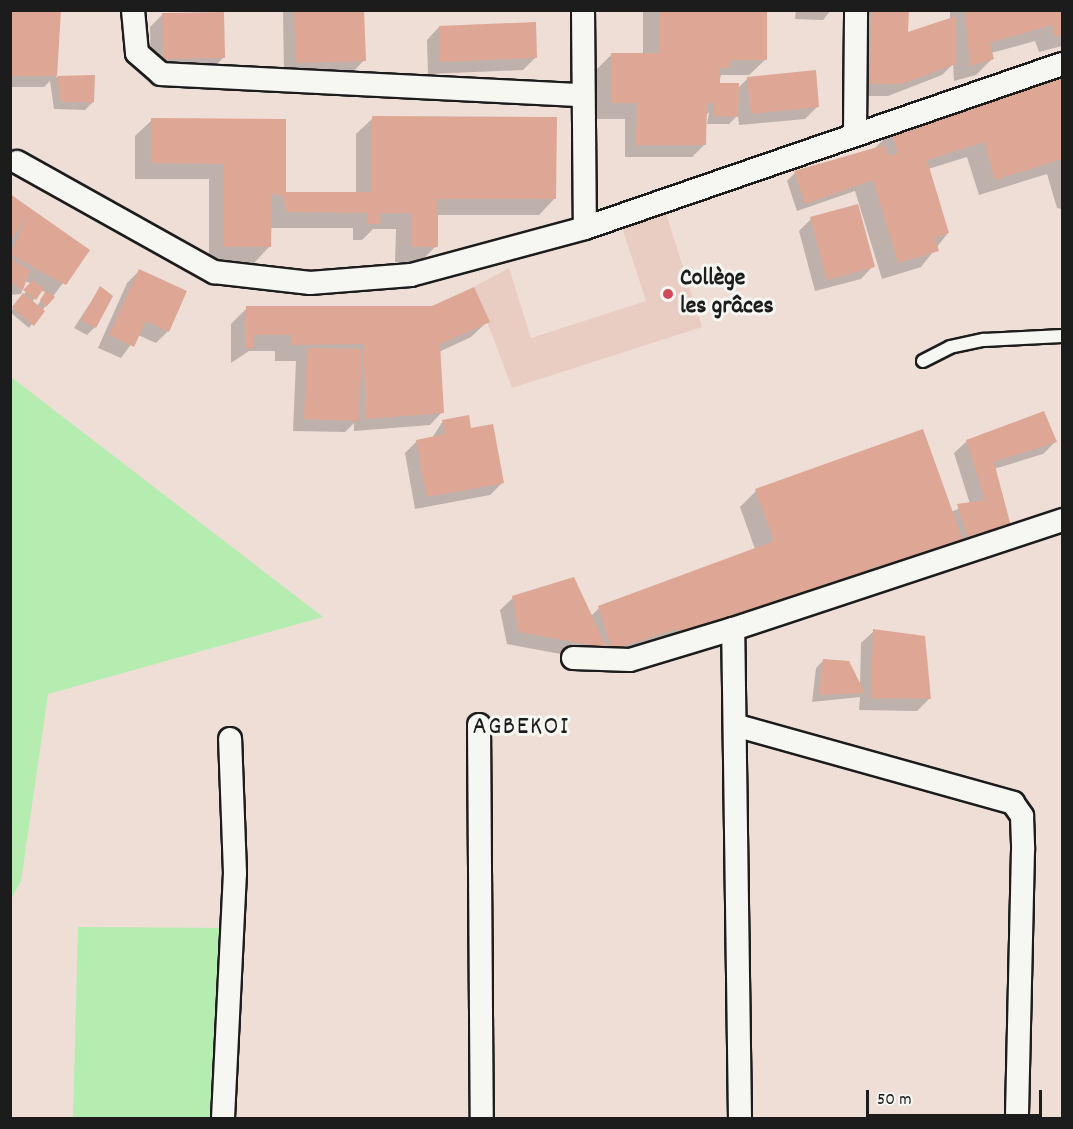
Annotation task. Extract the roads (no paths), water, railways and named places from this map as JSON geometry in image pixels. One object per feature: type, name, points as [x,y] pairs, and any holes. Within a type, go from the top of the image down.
[{"type":"street","points":[[133,10],[137,53],[161,74],[581,95]]},
{"type":"street","points":[[583,10],[581,95],[585,228]]},
{"type":"street","points":[[855,132],[856,10]]},
{"type":"street","points":[[17,162],[224,273],[310,283],[411,275],[585,228],[855,132],[1062,64]]},
{"type":"street","points":[[573,658],[630,660],[1062,519]]},
{"type":"street","points":[[733,628],[738,726],[740,1119]]},
{"type":"street","points":[[479,725],[482,1119]]},
{"type":"street","points":[[738,726],[1013,803],[1022,816],[1023,850],[1017,1119]]},
{"type":"street","points":[[223,1119],[235,873],[230,739]]},
{"type":"lane","points":[[923,361],[984,340],[1062,336]]},
{"type":"place","name":"Collège les grâces","points":[[668,294]]},
{"type":"district","name":"AGBEKOI","points":[[521,728]]}]
